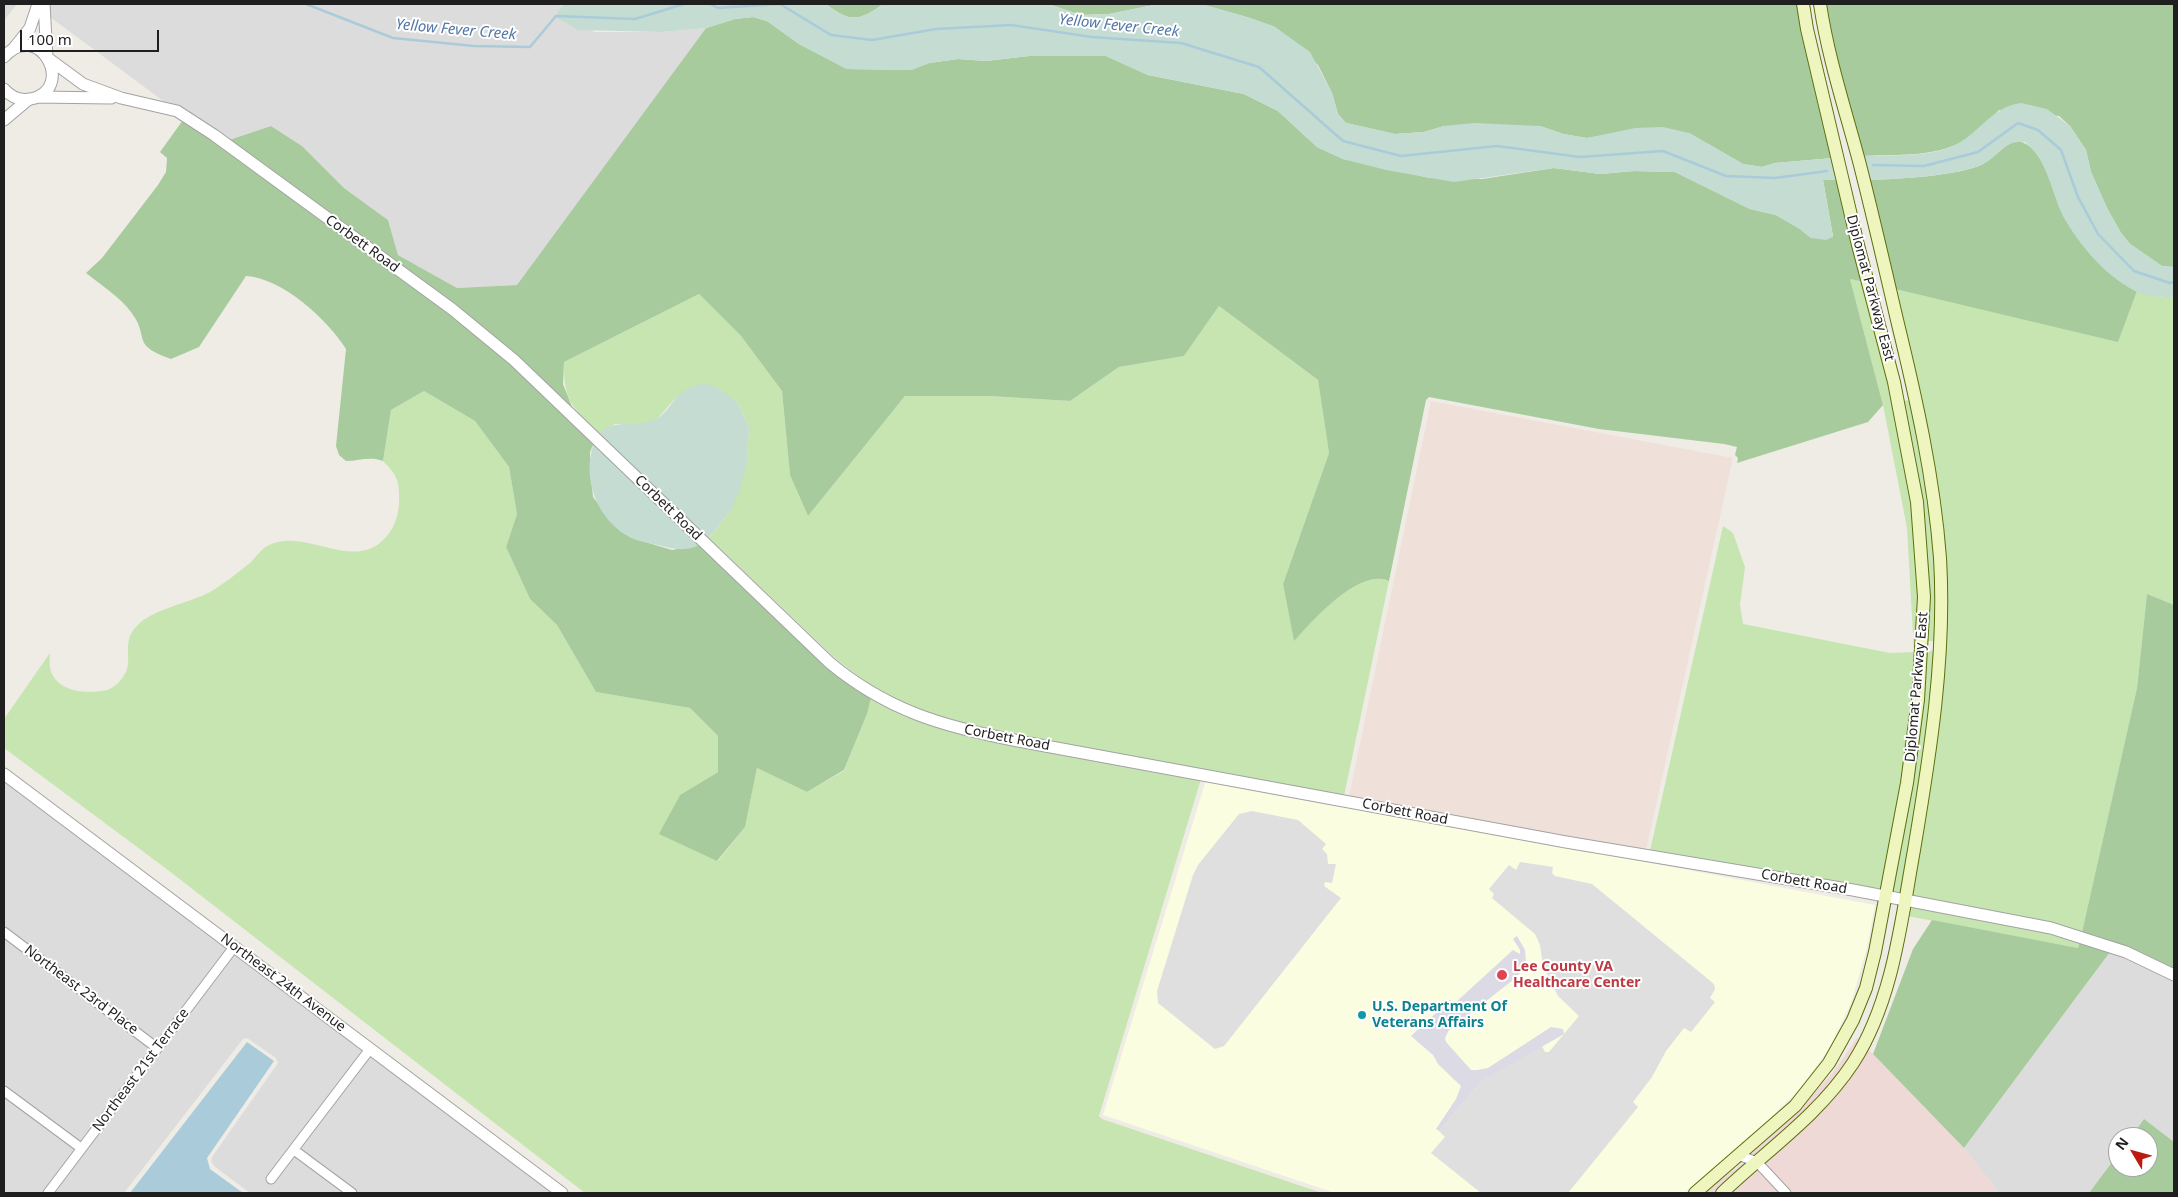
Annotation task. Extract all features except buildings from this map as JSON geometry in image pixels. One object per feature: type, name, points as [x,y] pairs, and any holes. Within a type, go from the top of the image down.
[{"type":"main road","name":"Diplomat Parkway East","points":[[1695,1193],[1783,1119],[1807,1092],[1829,1063],[1846,1035],[1860,1005],[1871,970],[1886,896],[1907,783],[1918,700],[1924,597],[1922,545],[1917,502],[1882,328],[1858,245],[1806,29],[1802,4]]},
{"type":"main road","name":"Diplomat Parkway East","points":[[1722,1193],[1824,1102],[1859,1053],[1874,1025],[1884,997],[1905,901],[1924,792],[1940,647],[1940,556],[1930,478],[1912,387],[1820,4]]},
{"type":"main road","points":[[1896,391],[1912,387]]},
{"type":"main road","points":[[1922,645],[1940,647]]},
{"type":"street","points":[[4,57],[30,28],[38,4]]},
{"type":"street","points":[[4,120],[33,98],[45,92],[52,79],[48,58],[44,4]]},
{"type":"street","name":"Corbett Road","points":[[14,48],[33,47],[83,84],[121,98],[177,111],[452,309],[514,360],[830,663],[860,686],[894,706],[943,724],[1004,739],[1566,842],[1886,896],[2076,935],[2146,960],[2174,975]]},
{"type":"street","points":[[4,89],[12,96],[33,98],[121,98]]},
{"type":"street","name":"Northeast 24th Avenue","points":[[4,774],[562,1193]]},
{"type":"street","name":"Northeast 23rd Place","points":[[4,932],[158,1048]]},
{"type":"street","name":"Northeast 21st Terrace","points":[[48,1193],[234,947]]},
{"type":"street","points":[[271,1179],[370,1049]]},
{"type":"street","points":[[4,1091],[81,1148]]},
{"type":"street","points":[[1755,1141],[1757,1162]]},
{"type":"street","points":[[294,1150],[352,1193]]},
{"type":"street","points":[[1738,1155],[1757,1162],[1786,1193]]},
{"type":"shaded area","points":[[4,4],[17,4],[4,21]]},
{"type":"shaded area","points":[[50,4],[565,4],[561,7],[594,32],[662,32],[706,28],[518,285],[457,288],[398,255],[388,220],[344,188],[302,146],[271,126],[229,140],[166,103],[50,17]]},
{"type":"shaded area","points":[[565,4],[826,4],[848,17],[854,18],[867,14],[883,4],[1048,4],[1081,15],[1109,14],[1159,4],[1201,4],[1275,27],[1310,52],[1332,93],[1338,114],[1346,123],[1395,134],[1424,132],[1444,126],[1474,123],[1540,126],[1563,134],[1587,138],[1635,128],[1663,127],[1689,133],[1743,164],[1762,167],[1775,163],[1833,158],[1838,180],[1823,180],[1833,237],[1826,240],[1811,238],[1776,215],[1750,209],[1675,172],[1634,171],[1600,174],[1554,168],[1454,182],[1386,170],[1343,159],[1317,147],[1278,111],[1244,94],[1148,75],[1106,56],[1029,56],[986,61],[958,59],[929,63],[911,70],[847,69],[799,44],[767,21],[753,17],[735,19],[706,28],[662,32],[578,30],[556,17],[561,7]]},
{"type":"shaded area","points":[[2021,103],[2047,109],[2070,126],[2086,150],[2091,172],[2107,208],[2121,233],[2130,244],[2162,266],[2174,267],[2174,297],[2140,293],[2117,280],[2106,271],[2086,250],[2069,227],[2044,167],[2033,149],[2025,142],[2012,143],[1989,161],[1972,168],[1927,176],[1869,180],[1863,156],[1919,154],[1951,147],[1969,136],[2001,110]]},
{"type":"shaded area","points":[[703,384],[715,386],[737,402],[749,427],[747,463],[739,492],[731,510],[708,539],[599,434],[611,426],[654,420],[665,412],[685,390]]},
{"type":"shaded area","points":[[1431,401],[1733,458],[1645,855],[1348,801]]},
{"type":"shaded area","points":[[594,443],[699,545],[689,549],[668,548],[632,538],[620,531],[609,521],[601,510],[591,484],[590,456]]},
{"type":"shaded area","points":[[4,780],[554,1193],[250,1193],[214,1166],[211,1161],[278,1063],[276,1058],[247,1038],[243,1039],[124,1193],[4,1193]]},
{"type":"shaded area","name":"Lee County VA Healthcare Center","points":[[1206,780],[1875,905],[1867,948],[1851,1003],[1830,1048],[1798,1091],[1762,1126],[1685,1193],[1335,1193],[1103,1115]]},
{"type":"shaded area","points":[[1252,811],[1298,820],[1326,844],[1322,849],[1327,854],[1328,864],[1336,864],[1332,883],[1325,882],[1324,886],[1341,898],[1224,1046],[1215,1049],[1158,1003],[1157,991],[1193,875],[1198,865],[1239,814]]},
{"type":"shaded area","points":[[1520,862],[1553,867],[1552,873],[1555,876],[1592,884],[1714,984],[1715,989],[1710,998],[1715,1002],[1691,1032],[1684,1028],[1666,1051],[1652,1077],[1633,1102],[1638,1107],[1568,1193],[1481,1193],[1431,1153],[1445,1137],[1439,1131],[1481,1082],[1542,1046],[1545,1052],[1549,1052],[1579,1016],[1558,996],[1543,966],[1540,945],[1535,934],[1492,898],[1494,894],[1489,889],[1509,865],[1516,870]]},
{"type":"shaded area","points":[[1517,936],[1525,950],[1526,963],[1523,970],[1449,1030],[1445,1038],[1446,1042],[1471,1070],[1477,1070],[1488,1068],[1551,1027],[1563,1029],[1564,1034],[1481,1082],[1439,1131],[1436,1129],[1456,1099],[1461,1086],[1438,1064],[1433,1055],[1411,1036],[1450,1000],[1455,1003],[1513,950],[1520,954],[1520,950],[1513,939]]},
{"type":"shaded area","points":[[2110,952],[2174,980],[2174,1142],[2158,1131],[2158,1127],[2153,1127],[2143,1120],[2138,1127],[2108,1127],[2108,1167],[2089,1193],[1999,1193],[1964,1148]]},
{"type":"shaded area","points":[[1857,1038],[1860,1041],[1847,1063],[1819,1099],[1714,1193],[1703,1193],[1748,1159],[1798,1111],[1834,1071]]},
{"type":"shaded area","points":[[1868,1049],[1964,1148],[1999,1193],[1730,1193],[1817,1117],[1838,1094]]},
{"type":"green space","points":[[826,4],[883,4],[867,14],[854,18],[834,10]]},
{"type":"green space","points":[[1048,4],[1159,4],[1109,14],[1081,15]]},
{"type":"green space","points":[[1201,4],[1798,4],[1833,158],[1775,163],[1762,167],[1743,164],[1689,133],[1606,135],[1587,138],[1563,134],[1540,126],[1444,126],[1424,132],[1395,134],[1346,123],[1338,114],[1332,93],[1318,65],[1285,35],[1275,27]]},
{"type":"green space","points":[[1825,4],[2174,4],[2174,267],[2162,266],[2130,244],[2121,233],[2107,208],[2091,172],[2086,150],[2070,126],[2059,116],[1999,110],[1970,136],[1950,147],[1918,154],[1863,156]]},
{"type":"green space","points":[[753,17],[767,21],[799,44],[847,69],[911,70],[929,63],[958,59],[986,61],[1029,56],[1106,56],[1148,75],[1244,94],[1278,111],[1317,147],[1343,159],[1430,178],[1482,179],[1554,168],[1600,174],[1634,171],[1675,172],[1750,209],[1776,215],[1811,238],[1833,236],[1823,180],[1838,180],[1864,282],[1850,279],[1883,405],[1868,422],[1737,463],[1738,458],[1735,455],[1737,447],[1724,444],[1599,429],[1429,397],[1426,400],[1389,581],[1377,579],[1364,582],[1351,589],[1337,598],[1294,641],[1283,584],[1329,453],[1318,380],[1219,306],[1184,356],[1119,367],[1070,401],[989,396],[905,396],[808,516],[790,475],[782,391],[741,336],[699,294],[564,362],[563,384],[573,409],[229,140],[271,126],[302,146],[344,188],[388,220],[398,255],[457,288],[517,285],[706,28],[735,19]]},
{"type":"green space","points":[[183,120],[449,313],[511,363],[594,443],[590,452],[593,497],[620,531],[632,538],[672,550],[699,545],[841,679],[871,698],[867,714],[844,770],[807,792],[757,768],[745,827],[717,861],[659,834],[680,795],[718,772],[718,736],[690,708],[596,692],[557,625],[530,599],[506,547],[517,514],[509,467],[475,421],[424,391],[391,410],[383,461],[369,459],[346,461],[339,455],[336,446],[346,349],[338,337],[316,313],[288,292],[260,278],[246,276],[199,347],[171,359],[150,349],[143,340],[137,321],[127,307],[86,273],[102,258],[158,185],[166,172],[167,158],[160,152]]},
{"type":"green space","points":[[2018,141],[2028,145],[2042,162],[2060,209],[2079,240],[2105,269],[2125,285],[2137,291],[2118,342],[1895,289],[1869,180],[1927,176],[1973,168],[1988,161],[2008,144]]},
{"type":"green space","points":[[1850,279],[1864,282],[1888,380],[1902,446],[1912,512],[1919,592],[1918,635],[1912,709],[1882,890],[1650,851],[1723,526],[1733,533],[1745,567],[1740,605],[1743,624],[1890,653],[1914,652],[1907,528],[1883,405]]},
{"type":"green space","points":[[1895,289],[2118,341],[2137,291],[2161,297],[2174,297],[2174,605],[2147,595],[2137,688],[2082,932],[2051,923],[1911,897],[1947,615]]},
{"type":"green space","points":[[699,294],[741,336],[782,391],[790,475],[808,516],[905,396],[989,396],[1070,401],[1119,367],[1184,356],[1219,306],[1318,380],[1329,453],[1283,584],[1294,640],[1324,609],[1351,589],[1364,582],[1377,579],[1389,581],[1344,796],[970,727],[895,701],[836,659],[709,538],[731,510],[747,463],[749,427],[737,402],[689,388],[673,401],[656,420],[642,424],[615,424],[599,434],[582,418],[571,403],[565,386],[564,362]]},
{"type":"green space","points":[[424,391],[475,421],[509,467],[517,514],[506,547],[530,599],[557,625],[596,692],[690,708],[718,736],[718,772],[680,795],[660,834],[718,861],[745,827],[757,768],[807,792],[844,771],[867,714],[871,698],[904,716],[968,737],[1201,779],[1099,1116],[1102,1119],[1322,1193],[585,1193],[164,867],[4,748],[4,719],[50,653],[50,666],[53,676],[65,687],[90,692],[109,689],[119,682],[127,670],[128,642],[134,629],[142,621],[160,611],[202,596],[214,589],[250,563],[266,546],[283,541],[298,541],[344,551],[359,551],[373,548],[385,538],[395,523],[399,505],[397,479],[383,461],[391,410]]},
{"type":"green space","points":[[1910,400],[1925,478],[1934,556],[1935,641],[1928,641],[1928,580],[1923,520],[1903,401]]},
{"type":"green space","points":[[2147,594],[2174,605],[2174,969],[2148,956],[2082,932],[2137,688]]},
{"type":"green space","points":[[1927,651],[1934,651],[1933,670],[1918,791],[1901,895],[1892,893],[1914,772],[1922,712]]},
{"type":"green space","points":[[1909,907],[2050,933],[2080,941],[2078,948],[1907,916]]},
{"type":"green space","points":[[1932,920],[2078,948],[2080,941],[2110,952],[1964,1148],[1873,1054],[1913,949]]},
{"type":"green space","points":[[2144,1119],[2154,1127],[2138,1127]]},
{"type":"green space","points":[[2158,1130],[2174,1142],[2174,1193],[2089,1193],[2108,1167],[2108,1177],[2158,1177]]},
{"type":"water","points":[[247,1042],[274,1061],[207,1158],[210,1169],[243,1193],[130,1193]]},
{"type":"waterway","name":"Yellow Fever Creek","points":[[306,4],[393,38],[474,46],[530,47],[556,16],[635,19],[684,4]]},
{"type":"waterway","name":"Yellow Fever Creek","points":[[710,4],[718,8],[780,4],[831,35],[872,40],[936,29],[1011,25],[1092,37],[1181,43],[1259,67],[1343,141],[1401,156],[1497,146],[1580,157],[1663,151],[1726,176],[1775,178],[1827,171]]},
{"type":"waterway","name":"Yellow Fever Creek","points":[[1873,165],[1924,166],[1978,152],[2018,123],[2038,130],[2061,150],[2078,197],[2098,234],[2134,271],[2170,283],[2174,282]]},
{"type":"place","name":"Lee County VA Healthcare Center","points":[[1502,975]]},
{"type":"place","name":"U.S. Department Of Veterans Affairs","points":[[1362,1015]]}]
